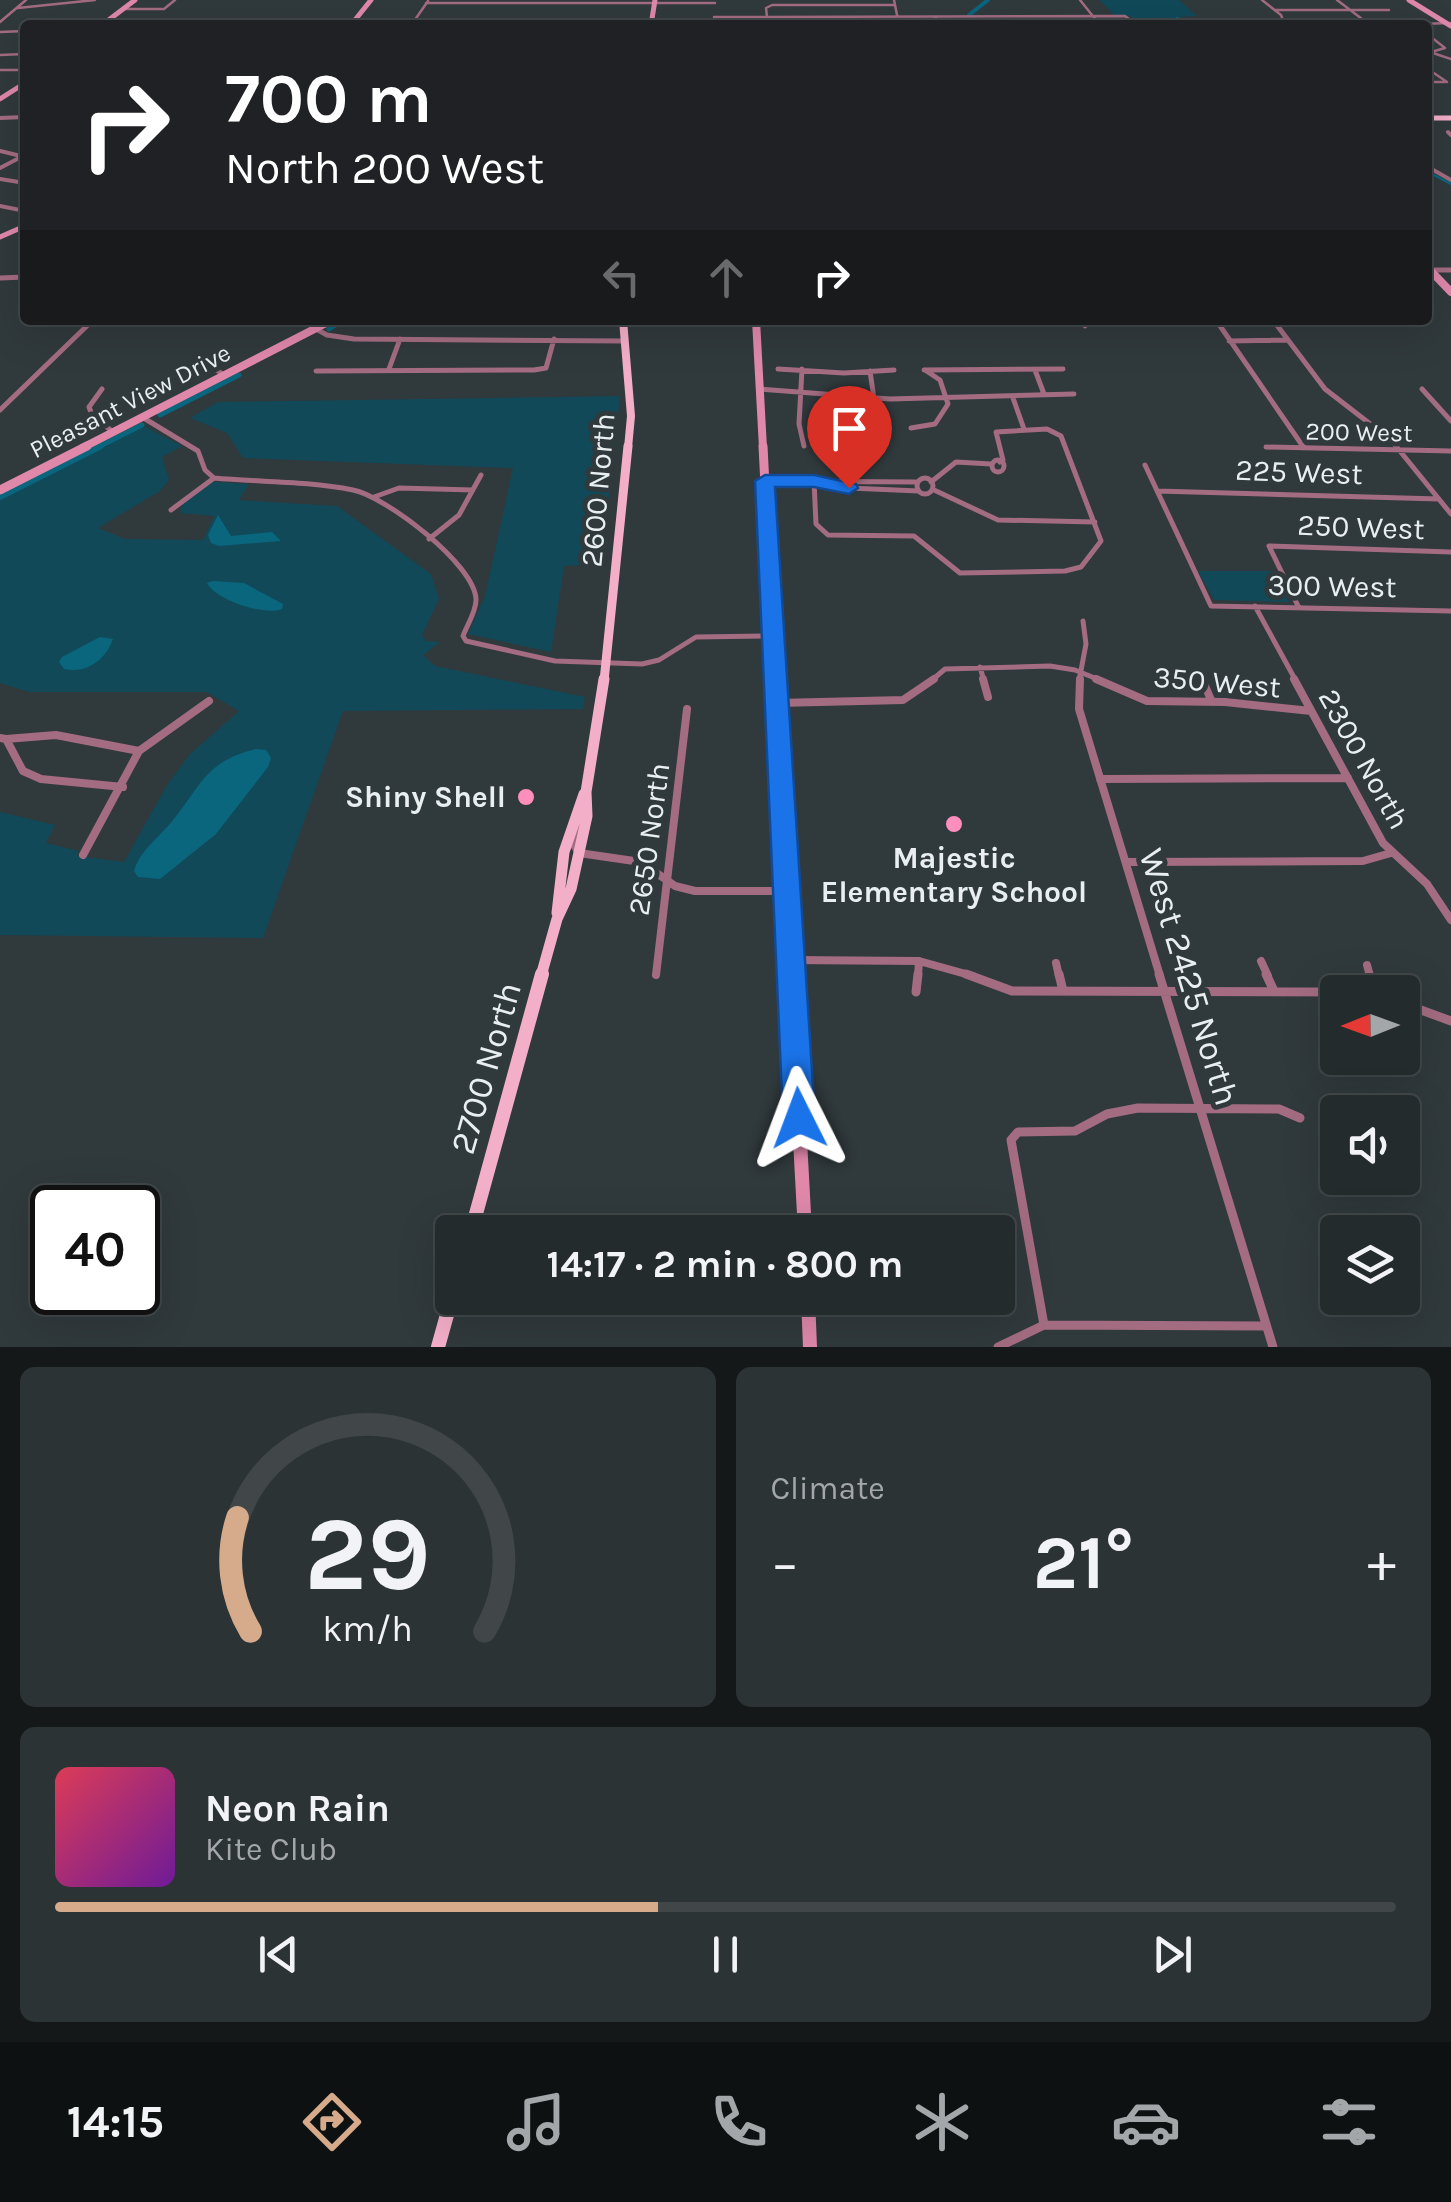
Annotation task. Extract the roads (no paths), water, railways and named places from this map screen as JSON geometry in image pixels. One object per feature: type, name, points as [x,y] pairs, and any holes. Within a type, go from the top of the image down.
[{"type":"main road","name":"2600 North","points":[[607,664],[631,416],[623,325]]},
{"type":"main road","name":"2700 North","points":[[476,1215],[556,919],[570,889],[579,853],[607,664]]},
{"type":"main road","name":"2700 North","points":[[556,919],[558,886],[574,816],[586,792]]},
{"type":"main road","points":[[438,1347],[447,1315]]},
{"type":"street","points":[[2,20],[26,0]]},
{"type":"street","points":[[61,6],[66,0]]},
{"type":"street","points":[[18,8],[95,0]]},
{"type":"street","points":[[108,20],[135,0]]},
{"type":"street","points":[[122,9],[164,9],[175,0]]},
{"type":"street","points":[[355,20],[371,0]]},
{"type":"street","points":[[1080,0],[1097,20]]},
{"type":"street","points":[[1262,0],[1282,20]]},
{"type":"street","points":[[1337,0],[1363,20]]},
{"type":"street","points":[[1409,0],[1449,24]]},
{"type":"street","points":[[427,2],[715,2]]},
{"type":"street","points":[[767,16],[768,6],[894,2],[897,20]]},
{"type":"street","points":[[1275,10],[1389,10]]},
{"type":"street","points":[[725,20],[767,16],[1094,16],[1131,20]]},
{"type":"street","points":[[812,16],[813,20]]},
{"type":"street","points":[[998,16],[1000,20]]},
{"type":"street","points":[[1245,16],[1247,20]]},
{"type":"street","points":[[932,20],[936,17]]},
{"type":"street","points":[[1432,38],[1445,48],[1432,51]]},
{"type":"street","points":[[15,54],[20,50]]},
{"type":"street","points":[[0,55],[20,54]]},
{"type":"street","points":[[0,99],[20,87]]},
{"type":"street","points":[[0,91],[20,90]]},
{"type":"street","points":[[12,122],[16,117]]},
{"type":"street","points":[[0,118],[20,117]]},
{"type":"street","points":[[1432,273],[1451,292]]},
{"type":"street","points":[[0,410],[88,325]]},
{"type":"street","name":"Pleasant View Drive","points":[[0,490],[323,325]]},
{"type":"street","points":[[1219,325],[1305,449]]},
{"type":"street","points":[[1277,325],[1325,389],[1378,427],[1451,514]]},
{"type":"street","points":[[757,326],[804,1215]]},
{"type":"street","points":[[316,329],[339,338],[624,341]]},
{"type":"street","points":[[389,369],[400,339]]},
{"type":"street","points":[[316,371],[546,368],[554,339]]},
{"type":"street","points":[[1229,340],[1288,340]]},
{"type":"street","points":[[206,358],[208,365],[224,376]]},
{"type":"street","points":[[778,369],[844,373],[894,370]]},
{"type":"street","points":[[802,369],[799,424],[804,446]]},
{"type":"street","points":[[911,428],[935,424],[948,404],[940,380],[924,370],[1062,369]]},
{"type":"street","points":[[870,370],[874,399]]},
{"type":"street","points":[[1035,370],[1044,394]]},
{"type":"street","points":[[102,388],[90,407],[92,415],[113,432]]},
{"type":"street","points":[[760,389],[874,399],[1074,394]]},
{"type":"street","points":[[1422,390],[1451,421]]},
{"type":"street","points":[[0,396],[12,397]]},
{"type":"street","points":[[856,397],[852,414],[858,438]]},
{"type":"street","points":[[1013,398],[1024,429]]},
{"type":"street","points":[[142,417],[198,452],[205,470],[214,478],[354,490],[374,498],[458,562],[470,580],[476,598],[463,636],[466,641],[556,661],[607,664],[660,660],[696,637],[774,636]]},
{"type":"street","points":[[996,432],[1056,432],[1062,436],[1101,541],[1081,567],[1065,572],[960,573],[939,560],[925,539],[828,535],[816,524],[814,481],[849,488],[918,491],[932,486],[948,464],[991,464],[993,469],[1002,471],[1006,467],[1000,462],[1003,460],[996,432]]},
{"type":"street","name":"200 West","points":[[1266,447],[1451,451]]},
{"type":"street","points":[[1145,465],[1158,490]]},
{"type":"street","points":[[429,539],[455,520],[480,474]]},
{"type":"street","points":[[171,510],[214,478]]},
{"type":"street","points":[[765,481],[916,482],[932,486],[998,520],[1095,522]]},
{"type":"street","points":[[916,482],[918,491]]},
{"type":"street","points":[[374,498],[399,488],[472,490]]},
{"type":"street","name":"225 West","points":[[1158,490],[1439,499]]},
{"type":"street","name":"300 West","points":[[1158,490],[1211,606],[1451,610]]},
{"type":"street","name":"250 West","points":[[1300,608],[1269,546],[1451,552]]},
{"type":"street","name":"2300 North","points":[[1255,606],[1391,853],[1427,884],[1451,920]]},
{"type":"street","name":"West 2425 North","points":[[1083,622],[1088,640],[1077,700],[1273,1347]]},
{"type":"street","name":"350 West","points":[[778,703],[903,700],[914,696],[945,669],[1050,666],[1082,673],[1147,701],[1311,711]]},
{"type":"street","points":[[980,667],[988,697]]},
{"type":"street","points":[[1199,672],[1212,702]]},
{"type":"street","points":[[83,856],[139,751],[209,700]]},
{"type":"street","name":"2650 North","points":[[656,975],[687,708]]},
{"type":"street","points":[[123,787],[40,779],[23,771],[3,739],[24,735],[87,737],[139,751]]},
{"type":"street","points":[[1100,778],[1348,778]]},
{"type":"street","points":[[579,853],[641,862],[695,891],[788,891]]},
{"type":"street","points":[[1126,862],[1362,861],[1391,853]]},
{"type":"street","points":[[791,960],[920,961],[946,966],[1012,990],[1320,992]]},
{"type":"street","points":[[916,992],[920,961]]},
{"type":"street","points":[[1261,961],[1274,991]]},
{"type":"street","points":[[1056,963],[1064,992]]},
{"type":"street","points":[[1367,965],[1370,975]]},
{"type":"street","points":[[1420,1009],[1451,1020]]},
{"type":"street","points":[[1044,1325],[1011,1140],[1018,1132],[1074,1131],[1121,1110],[1279,1109],[1300,1118]]},
{"type":"street","points":[[809,1315],[810,1347]]},
{"type":"street","points":[[998,1347],[1044,1325],[1266,1326]]},
{"type":"waterway","points":[[969,15],[988,0]]},
{"type":"waterway","points":[[1432,174],[1451,184]]},
{"type":"waterway","points":[[329,329],[335,325]]},
{"type":"waterway","points":[[160,415],[239,375]]},
{"type":"waterway","points":[[96,448],[142,425]]},
{"type":"waterway","points":[[0,497],[101,446]]},
{"type":"place","name":"Shiny Shell","points":[[526,797]]},
{"type":"place","name":"Majestic Elementary School","points":[[954,824]]}]
